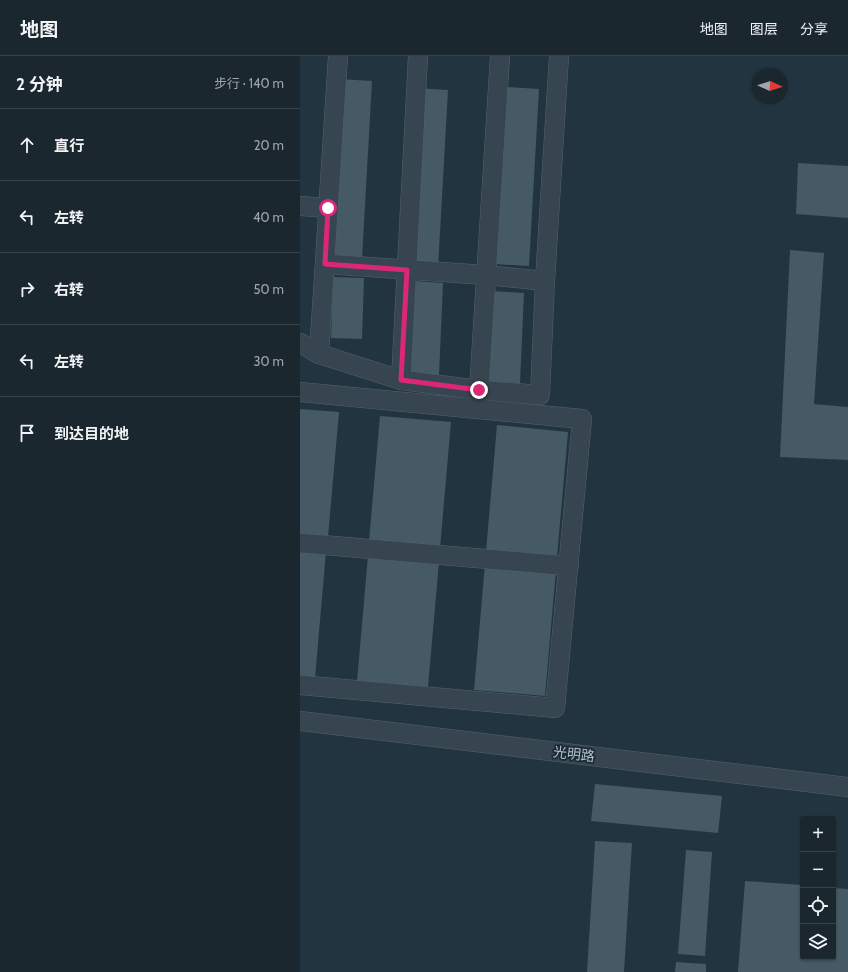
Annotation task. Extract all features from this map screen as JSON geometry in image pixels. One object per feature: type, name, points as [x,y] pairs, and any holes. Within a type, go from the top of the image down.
[{"type":"street","points":[[319,354],[338,56]]},
{"type":"street","points":[[401,380],[418,56]]},
{"type":"street","points":[[479,390],[500,56]]},
{"type":"street","points":[[300,343],[319,354],[401,380],[479,390],[540,395],[545,281],[559,56]]},
{"type":"street","points":[[300,206],[328,208]]},
{"type":"street","points":[[325,264],[486,275],[545,281]]},
{"type":"street","points":[[300,392],[582,419],[555,708],[300,685]]},
{"type":"street","points":[[300,543],[568,566]]},
{"type":"street","name":"光明路","points":[[300,721],[848,787]]},
{"type":"building","points":[[339,79],[372,81],[362,259],[329,257]]},
{"type":"building","points":[[506,87],[539,89],[529,266],[495,264]]},
{"type":"building","points":[[415,88],[448,90],[438,268],[405,266]]},
{"type":"building","points":[[798,163],[848,166],[848,218],[796,214]]},
{"type":"building","points":[[790,250],[824,253],[814,404],[848,407],[848,460],[780,457]]},
{"type":"building","points":[[333,277],[364,278],[362,339],[331,338]]},
{"type":"building","points":[[415,281],[443,283],[439,375],[411,374]]},
{"type":"building","points":[[492,291],[524,293],[520,383],[488,382]]},
{"type":"building","points":[[300,409],[339,412],[328,537],[300,535]]},
{"type":"building","points":[[380,416],[451,422],[440,548],[369,541]]},
{"type":"building","points":[[497,425],[568,432],[557,557],[486,551]]},
{"type":"building","points":[[300,550],[326,552],[315,678],[300,676]]},
{"type":"building","points":[[368,556],[439,562],[428,687],[357,681]]},
{"type":"building","points":[[485,564],[556,570],[545,696],[474,690]]},
{"type":"building","points":[[595,784],[722,796],[718,833],[591,821]]},
{"type":"building","points":[[595,841],[632,843],[624,972],[587,972]]},
{"type":"building","points":[[686,850],[712,852],[705,956],[678,954]]},
{"type":"building","points":[[745,881],[800,885],[800,960],[836,960],[836,888],[848,889],[848,972],[738,972]]},
{"type":"building","points":[[676,962],[706,964],[706,972],[675,972]]},
{"type":"route","points":[[328,208],[325,264],[407,270],[401,380],[479,390]]}]
